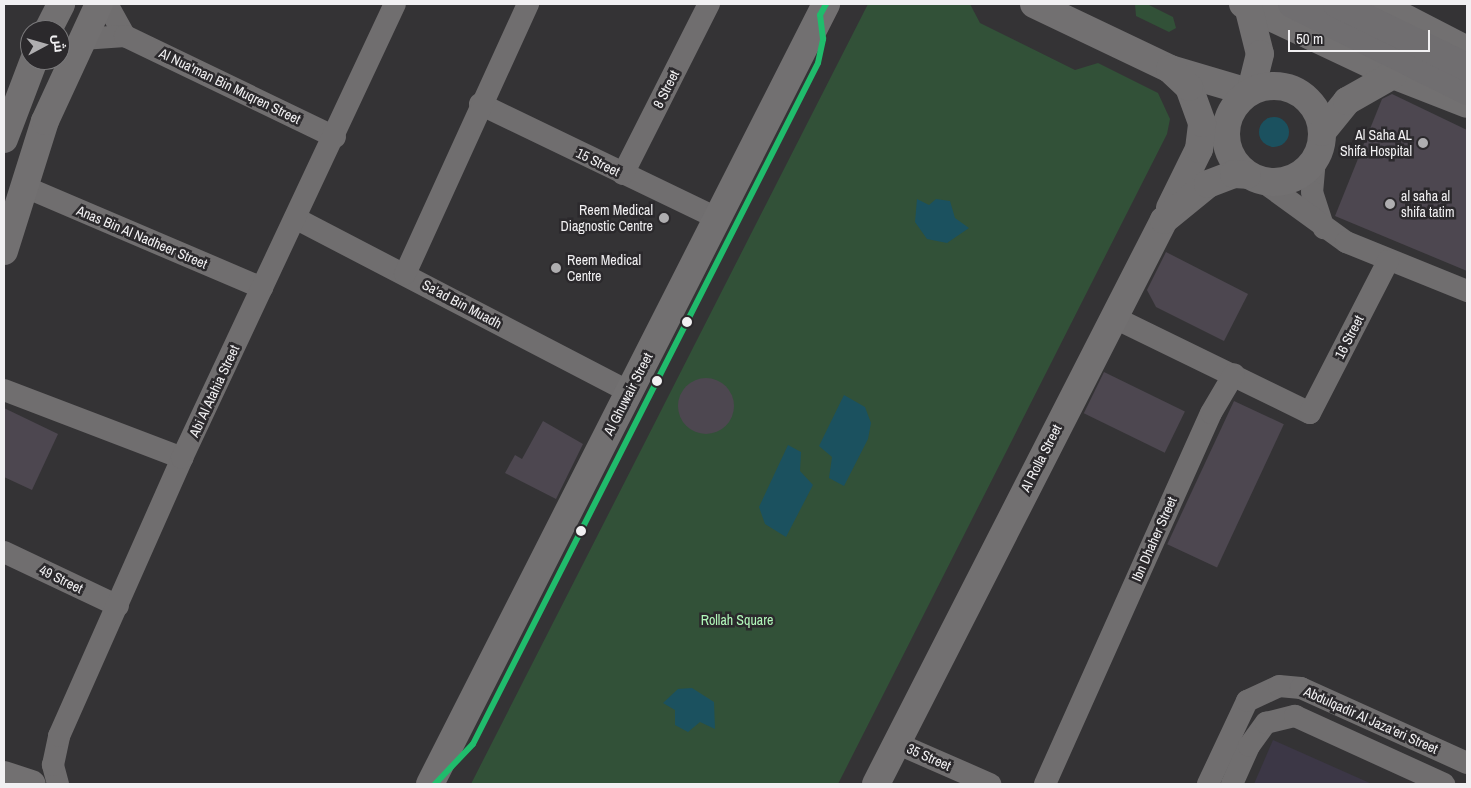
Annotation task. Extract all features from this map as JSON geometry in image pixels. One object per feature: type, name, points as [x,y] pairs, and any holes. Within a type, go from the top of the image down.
[{"type":"main road","points":[[1292,4],[1467,92]]},
{"type":"main road","points":[[1337,4],[1467,67]]},
{"type":"street","points":[[53,20],[61,4]]},
{"type":"street","points":[[4,251],[23,186],[82,39],[100,4]]},
{"type":"street","points":[[107,4],[125,36]]},
{"type":"street","name":"Abi Al Atahia Street","points":[[58,784],[53,765],[58,736],[118,606],[182,458],[335,136],[395,4]]},
{"type":"street","points":[[405,274],[480,104],[528,4]]},
{"type":"street","name":"8 Street","points":[[623,174],[709,4]]},
{"type":"street","name":"Al Ghuwair Street","points":[[430,784],[498,673],[600,471],[629,392],[653,367],[711,251],[717,218],[765,146],[826,4]]},
{"type":"street","points":[[1378,4],[1467,50]]},
{"type":"street","points":[[1246,5],[1393,76],[1467,104]]},
{"type":"street","points":[[1246,5],[1260,54],[1249,92],[1230,113],[1226,133],[1229,154],[1254,178],[1324,228],[1388,261],[1467,291]]},
{"type":"street","points":[[1042,6],[1170,69],[1249,92],[1271,85],[1291,88],[1313,105],[1322,132]]},
{"type":"street","name":"Al Nua'man Bin Muqren Street","points":[[82,39],[125,36],[335,136]]},
{"type":"street","points":[[1164,220],[1195,161],[1202,136],[1195,98],[1170,69]]},
{"type":"street","points":[[4,139],[30,70]]},
{"type":"street","points":[[1324,228],[1312,192],[1315,159],[1322,132],[1347,101],[1393,76]]},
{"type":"street","name":"15 Street","points":[[480,104],[717,218]]},
{"type":"street","points":[[1254,178],[1286,181],[1315,159]]},
{"type":"street","name":"Al Rolla Street","points":[[876,784],[1164,220],[1208,184],[1234,174],[1254,178]]},
{"type":"street","name":"Anas Bin Al Nadheer Street","points":[[23,186],[262,288]]},
{"type":"street","name":"Sa'ad Bin Muadh","points":[[295,218],[629,392]]},
{"type":"street","name":"16 Street","points":[[1234,374],[1310,413],[1388,261]]},
{"type":"street","points":[[1113,317],[1234,374]]},
{"type":"street","name":"Ibn Dhaher Street","points":[[1045,784],[1211,413],[1234,374]]},
{"type":"street","points":[[4,390],[182,458]]},
{"type":"street","name":"49 Street","points":[[4,552],[118,606]]},
{"type":"street","name":"Abdulqadir Al Jaza'eri Street","points":[[1208,784],[1242,711],[1256,694],[1292,687],[1339,704],[1467,763]]},
{"type":"street","points":[[1326,730],[1339,704]]},
{"type":"street","points":[[1232,784],[1256,734],[1266,723],[1295,716],[1444,784]]},
{"type":"street","name":"35 Street","points":[[896,743],[990,784]]},
{"type":"street","points":[[4,775],[32,784]]},
{"type":"shaded area","points":[[1273,740],[1372,784],[1254,784]]},
{"type":"green space","name":"Rollah Square","points":[[868,4],[970,4],[980,23],[1075,70],[1098,63],[1158,93],[1170,119],[1167,134],[838,784],[471,784]]},
{"type":"green space","points":[[1135,4],[1147,4],[1173,17],[1176,28],[1169,32],[1136,16]]},
{"type":"water","points":[[1274,117],[1285,121],[1289,132],[1285,143],[1274,147],[1263,143],[1259,132],[1263,121]]},
{"type":"water","points":[[917,199],[929,205],[936,199],[950,201],[955,218],[969,228],[947,243],[927,239],[915,222]]},
{"type":"water","points":[[844,395],[865,407],[871,423],[868,439],[844,486],[829,478],[832,457],[819,446]]},
{"type":"water","points":[[788,445],[801,452],[800,471],[813,485],[786,537],[765,524],[759,507]]},
{"type":"water","points":[[692,688],[714,702],[715,729],[700,722],[688,732],[675,725],[675,710],[663,703],[678,689]]},
{"type":"building","points":[[1392,94],[1467,130],[1467,271],[1335,216],[1382,99]]},
{"type":"building","points":[[1166,252],[1248,294],[1224,341],[1156,307],[1147,290]]},
{"type":"building","points":[[1104,372],[1185,411],[1165,453],[1084,413]]},
{"type":"building","points":[[701,378],[711,378],[726,386],[732,395],[734,406],[732,417],[726,426],[711,434],[701,434],[690,429],[683,422],[678,411],[678,401],[683,390],[690,383]]},
{"type":"building","points":[[1234,401],[1284,424],[1217,567],[1167,544]]},
{"type":"building","points":[[4,408],[58,434],[32,490],[4,477]]},
{"type":"building","points":[[543,421],[583,444],[556,499],[505,473],[515,455],[522,459]]},
{"type":"transit line","name":"8","points":[[435,784],[473,744],[818,63],[823,39],[820,15],[826,4]]},
{"type":"place","name":"Al Saha AL Shifa Hospital","points":[[1423,143]]},
{"type":"place","name":"al saha al shifa tatim","points":[[1390,204]]},
{"type":"place","name":"Reem Medical Diagnostic Centre","points":[[664,218]]},
{"type":"place","name":"Reem Medical Centre","points":[[556,268]]}]
